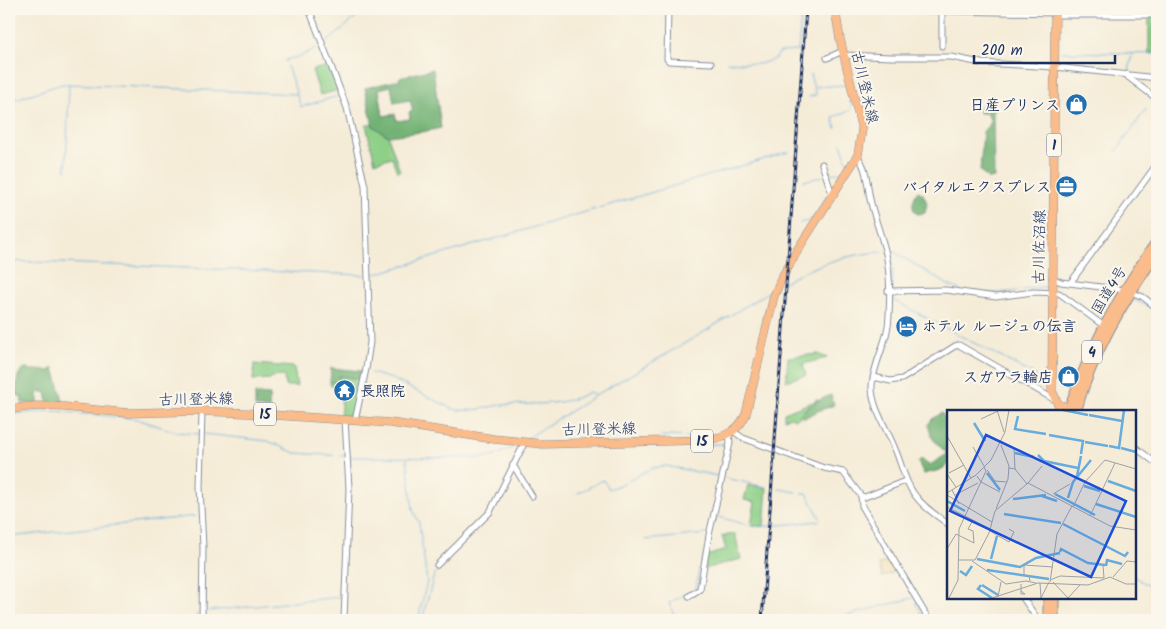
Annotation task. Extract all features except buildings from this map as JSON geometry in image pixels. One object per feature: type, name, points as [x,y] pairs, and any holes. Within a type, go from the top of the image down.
[{"type":"highway","name":"国道4号","points":[[1074,410],[1100,348],[1126,294],[1157,241]]},
{"type":"highway","name":"国道4号","points":[[1074,410],[1085,366],[1104,326],[1157,253]]},
{"type":"highway","points":[[1048,599],[1048,620]]},
{"type":"highway","points":[[1054,599],[1054,620]]},
{"type":"main road","name":"古川登米線","points":[[9,409],[35,406],[128,413],[202,411],[345,420],[416,426],[522,442],[563,444],[708,440],[731,432],[743,420],[746,414],[775,294],[781,279],[857,156],[862,130],[835,9]]},
{"type":"main road","name":"古川佐沼線","points":[[1055,12],[1051,377],[1055,400]]},
{"type":"main road","points":[[1055,400],[1058,404],[1074,410]]},
{"type":"street","points":[[309,9],[346,108],[365,186],[370,342],[355,421]]},
{"type":"street","points":[[668,9],[667,59],[669,61],[711,63]]},
{"type":"street","points":[[835,9],[840,9]]},
{"type":"street","points":[[850,9],[985,10],[1157,16]]},
{"type":"street","points":[[942,10],[942,46]]},
{"type":"street","points":[[827,58],[844,53],[891,57],[951,57],[981,63],[1055,67],[1157,78]]},
{"type":"street","points":[[1127,74],[1128,77],[1157,99]]},
{"type":"street","points":[[857,156],[861,160],[885,251],[891,291],[888,330],[872,386],[876,407],[896,451],[905,481],[920,502],[947,523]]},
{"type":"street","points":[[822,164],[831,191],[834,193]]},
{"type":"street","points":[[1071,282],[1157,164]]},
{"type":"street","points":[[891,291],[946,290],[967,295],[996,297],[1033,292],[1061,282],[1071,282],[1143,298],[1157,308]]},
{"type":"street","points":[[1052,285],[1058,294],[1104,326]]},
{"type":"street","points":[[874,377],[890,381],[902,379],[959,345],[1055,400]]},
{"type":"street","points":[[202,411],[200,487],[203,547],[202,620]]},
{"type":"street","points":[[344,620],[348,498],[348,456],[345,420]]},
{"type":"street","points":[[688,596],[700,589],[709,535],[731,432],[824,468],[843,472],[861,496],[862,506],[929,620]]},
{"type":"street","points":[[437,565],[490,512],[522,442]]},
{"type":"street","points":[[1136,448],[1157,464]]},
{"type":"street","points":[[513,465],[532,496]]},
{"type":"street","points":[[861,496],[905,481]]},
{"type":"street","points":[[1024,599],[1038,620]]},
{"type":"green space","points":[[1149,18],[1157,18],[1157,53],[1149,53]]},
{"type":"green space","points":[[329,66],[339,90],[320,95],[312,70]]},
{"type":"green space","points":[[433,69],[441,128],[388,136],[373,126],[365,88],[399,80],[400,77]],"holes":[[[391,86],[394,103],[410,100],[413,111],[409,112],[410,119],[397,121],[395,114],[383,116],[379,89]]]},
{"type":"green space","points":[[993,106],[994,178],[988,179],[980,171],[983,132],[991,122],[987,113],[979,113],[979,108]]},
{"type":"green space","points":[[373,123],[373,126],[388,136],[400,171],[397,172],[392,157],[375,162],[366,125]]},
{"type":"green space","points":[[918,191],[923,194],[927,203],[925,213],[917,214],[913,206]]},
{"type":"green space","points":[[818,354],[827,358],[803,364],[806,375],[786,381],[788,357]]},
{"type":"green space","points":[[254,364],[294,367],[297,386],[285,386],[284,376],[253,380]]},
{"type":"green space","points":[[54,368],[64,404],[48,403],[46,392],[38,392],[38,404],[22,403],[21,396],[14,395],[19,374],[24,369],[49,371]]},
{"type":"green space","points":[[331,368],[361,371],[360,379],[339,376],[339,382],[330,382]]},
{"type":"green space","points":[[339,376],[360,379],[354,414],[352,416],[340,416],[343,386],[330,385],[330,382],[339,382]]},
{"type":"green space","points":[[255,394],[270,395],[269,410],[255,407]]},
{"type":"green space","points":[[831,395],[834,405],[804,418],[800,414],[814,403]]},
{"type":"green space","points":[[816,399],[818,400],[802,412],[801,416],[795,419],[791,417],[784,419],[784,413]]},
{"type":"green space","points":[[942,413],[947,422],[947,454],[932,438],[928,425],[932,419]]},
{"type":"green space","points":[[947,454],[947,466],[940,470],[924,474],[918,462],[922,458],[930,465]]},
{"type":"green space","points":[[748,485],[767,488],[764,526],[751,524],[755,502],[744,500]]},
{"type":"green space","points":[[735,534],[741,559],[704,569],[706,556],[726,550],[722,536]]},
{"type":"sand","points":[[891,561],[897,571],[882,577],[879,564]]},
{"type":"waterway","points":[[325,44],[366,9]]},
{"type":"waterway","points":[[798,50],[802,9]]},
{"type":"waterway","points":[[1062,12],[1089,12]]},
{"type":"waterway","points":[[1097,12],[1124,13]]},
{"type":"waterway","points":[[286,62],[285,60],[301,56],[321,46]]},
{"type":"waterway","points":[[727,62],[760,64],[775,59],[780,52],[800,52]]},
{"type":"waterway","points":[[1061,52],[1157,54]]},
{"type":"waterway","points":[[1129,72],[1132,54]]},
{"type":"waterway","points":[[9,101],[62,84],[297,94],[287,66]]},
{"type":"waterway","points":[[1087,68],[1101,69]]},
{"type":"waterway","points":[[809,97],[816,95],[810,74]]},
{"type":"waterway","points":[[66,170],[69,84]]},
{"type":"waterway","points":[[815,87],[845,85],[850,98]]},
{"type":"waterway","points":[[297,95],[301,107],[338,96]]},
{"type":"waterway","points":[[850,101],[851,107]]},
{"type":"waterway","points":[[1116,152],[1146,109]]},
{"type":"waterway","points":[[836,128],[833,117],[852,110]]},
{"type":"waterway","points":[[841,143],[848,165]]},
{"type":"waterway","points":[[372,275],[789,152]]},
{"type":"waterway","points":[[828,175],[843,171],[841,175]]},
{"type":"waterway","points":[[803,181],[822,177]]},
{"type":"waterway","points":[[800,223],[811,220],[829,193]]},
{"type":"waterway","points":[[783,283],[806,271],[843,258],[883,252]]},
{"type":"waterway","points":[[887,252],[896,253],[950,286],[960,290]]},
{"type":"waterway","points":[[891,252],[893,290]]},
{"type":"waterway","points":[[9,261],[364,275]]},
{"type":"waterway","points":[[984,293],[1009,292],[1049,286]]},
{"type":"waterway","points":[[526,439],[773,289]]},
{"type":"waterway","points":[[1105,290],[1118,294]]},
{"type":"waterway","points":[[761,336],[770,291]]},
{"type":"waterway","points":[[893,294],[893,300],[1042,379]]},
{"type":"waterway","points":[[1131,299],[1153,308]]},
{"type":"waterway","points":[[371,373],[392,379],[453,409],[459,410],[502,405],[558,402],[579,397],[589,392],[595,395]]},
{"type":"waterway","points":[[9,414],[55,411],[137,419],[176,432],[200,434]]},
{"type":"waterway","points":[[729,428],[738,421]]},
{"type":"waterway","points":[[661,436],[703,436],[726,430]]},
{"type":"waterway","points":[[204,434],[268,441],[295,453],[344,456]]},
{"type":"waterway","points":[[644,445],[725,444]]},
{"type":"waterway","points":[[348,457],[479,458],[495,456],[517,445]]},
{"type":"waterway","points":[[407,459],[413,510],[419,523],[427,581],[418,620]]},
{"type":"waterway","points":[[628,480],[653,468],[666,466],[718,476]]},
{"type":"waterway","points":[[725,478],[766,487]]},
{"type":"waterway","points":[[578,493],[603,480],[609,489],[624,483]]},
{"type":"waterway","points":[[779,489],[797,492]]},
{"type":"waterway","points":[[802,493],[807,493],[820,518]]},
{"type":"waterway","points":[[9,537],[196,516]]},
{"type":"waterway","points":[[715,516],[755,527]]},
{"type":"waterway","points":[[759,527],[819,521]]},
{"type":"waterway","points":[[645,540],[706,534]]},
{"type":"waterway","points":[[422,620],[434,575],[439,569]]},
{"type":"waterway","points":[[676,620],[669,603],[696,588],[699,569]]},
{"type":"waterway","points":[[1136,578],[1152,588]]},
{"type":"waterway","points":[[209,611],[340,597]]},
{"type":"waterway","points":[[830,620],[913,598]]},
{"type":"waterway","points":[[916,603],[925,620]]},
{"type":"waterway","points":[[196,620],[197,614]]},
{"type":"railway","points":[[762,620],[806,9]]},
{"type":"place","name":"日産プリンス","points":[[1076,105]]},
{"type":"place","name":"バイタルエクスプレス","points":[[1067,187]]},
{"type":"place","name":"ホテル ルージュの伝言","points":[[906,326]]},
{"type":"place","name":"スガワラ輪店","points":[[1069,377]]},
{"type":"place","name":"長照院","points":[[344,391]]}]
